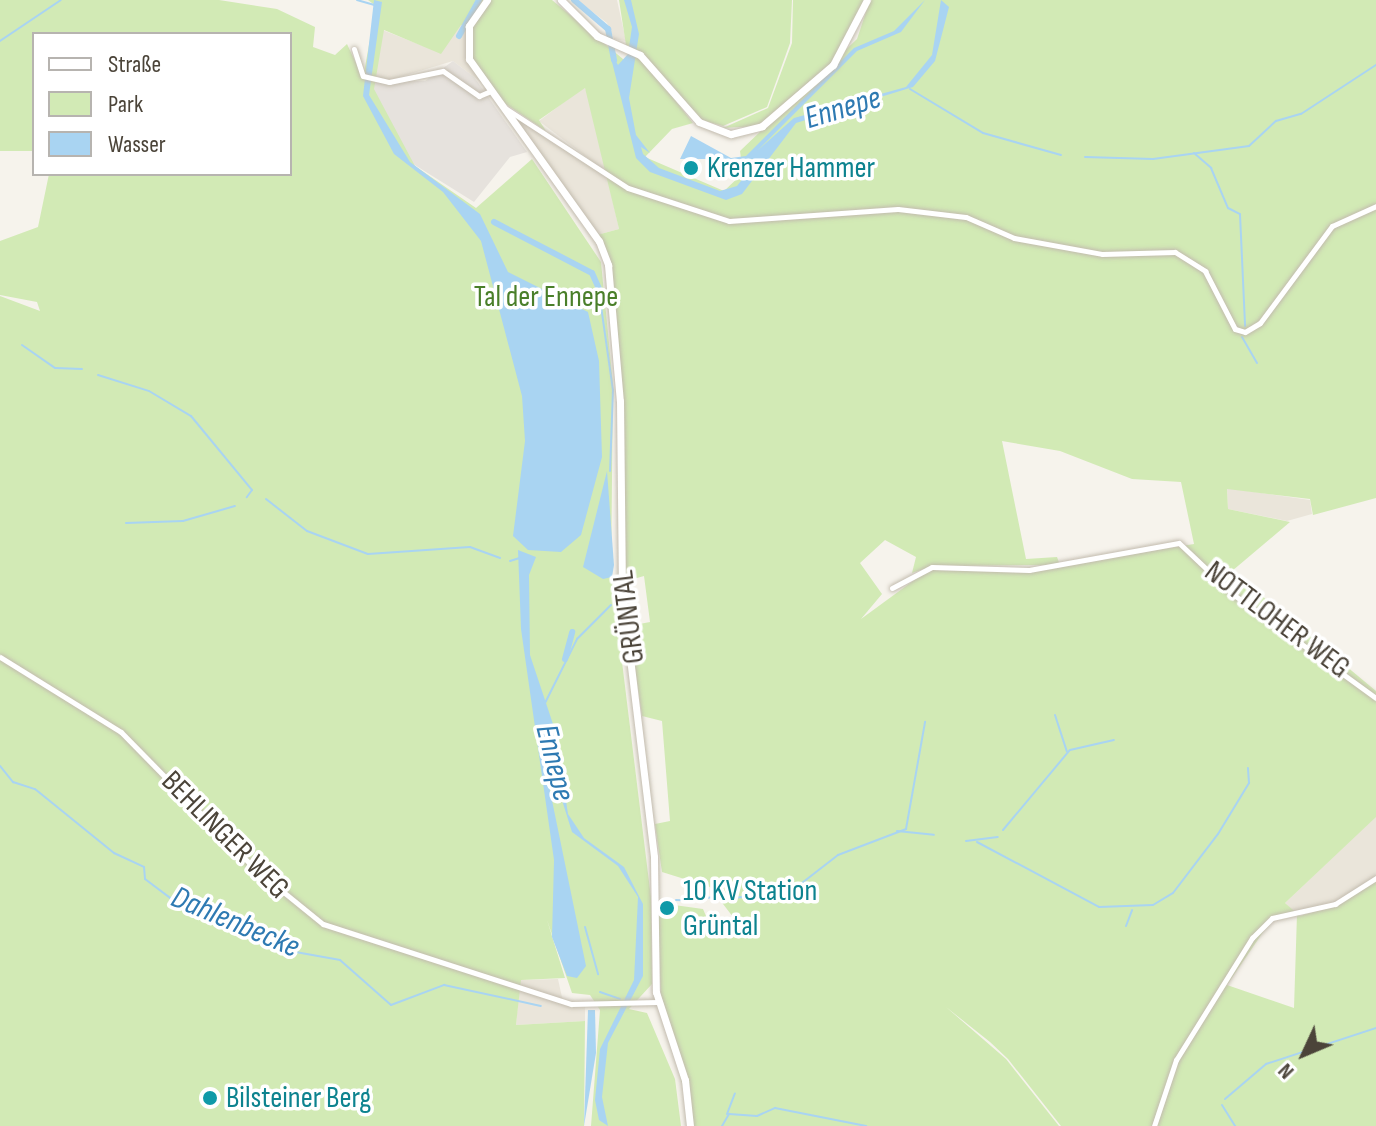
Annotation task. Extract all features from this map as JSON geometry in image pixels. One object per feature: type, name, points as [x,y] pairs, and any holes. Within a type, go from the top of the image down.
[{"type":"street","name":"GRÜNTAL","points":[[487,0],[471,20],[467,51],[491,91],[595,234],[608,265],[620,401],[622,592],[654,857],[658,1002],[685,1080],[690,1126]]},
{"type":"street","points":[[561,0],[613,44],[637,52],[691,115],[725,133],[762,126],[805,88],[846,49],[867,0]]},
{"type":"street","points":[[354,49],[363,76],[413,80],[443,71],[479,96],[491,91]]},
{"type":"street","points":[[502,106],[628,188],[729,221],[898,209],[966,217],[1031,243],[1102,254],[1175,252],[1205,271],[1235,329],[1245,332],[1260,323],[1332,226],[1376,206]]},
{"type":"street","name":"NOTTLOHER WEG","points":[[892,588],[932,567],[1061,566],[1179,543],[1234,595],[1376,698]]},
{"type":"street","name":"BEHLINGER WEG","points":[[0,657],[121,732],[309,916],[564,1002],[617,1005],[658,1002]]},
{"type":"street","points":[[1154,1126],[1176,1060],[1252,938],[1272,918],[1335,904],[1376,878]]},
{"type":"shaded area","points":[[577,0],[617,0],[626,41],[614,39],[607,23]]},
{"type":"shaded area","points":[[451,18],[466,29],[466,56],[483,84],[453,61],[390,80],[374,77],[380,29],[423,46]]},
{"type":"shaded area","points":[[453,61],[474,77],[527,152],[510,157],[474,202],[410,162],[372,101],[371,81],[425,81]]},
{"type":"shaded area","points":[[584,87],[590,97],[606,172],[539,121]]},
{"type":"shaded area","points":[[508,109],[607,175],[619,229],[597,235]]},
{"type":"shaded area","points":[[1227,488],[1310,500],[1312,514],[1287,521],[1228,509]]},
{"type":"shaded area","points":[[1376,816],[1376,876],[1334,903],[1295,913],[1285,903]]},
{"type":"shaded area","points":[[558,979],[563,1002],[585,1006],[585,1021],[516,1025],[520,980]]},
{"type":"green space","name":"Tal der Ennepe","points":[[0,0],[219,0],[277,9],[315,27],[313,47],[335,55],[347,44],[363,78],[376,6],[368,0],[552,0],[629,64],[635,48],[626,45],[619,0],[792,0],[790,43],[767,107],[723,126],[702,120],[672,87],[670,94],[693,123],[672,129],[645,157],[724,191],[743,173],[740,151],[857,39],[870,0],[1376,0],[1376,498],[1313,515],[1310,499],[1227,489],[1228,509],[1290,522],[1232,571],[1376,691],[1376,817],[1285,903],[1300,916],[1335,905],[1376,879],[1376,1126],[1061,1126],[1008,1059],[946,1007],[1006,1059],[1059,1126],[693,1126],[661,1001],[658,916],[673,916],[674,905],[703,909],[709,923],[733,917],[710,887],[662,872],[655,824],[670,821],[662,721],[642,716],[629,626],[650,622],[644,576],[623,582],[624,444],[610,265],[597,235],[619,229],[585,88],[539,120],[546,131],[500,100],[471,60],[469,30],[461,25],[441,54],[384,30],[374,89],[415,166],[476,208],[532,159],[601,262],[613,384],[611,572],[651,898],[652,984],[629,1009],[647,1013],[675,1079],[681,1126],[591,1126],[600,1010],[590,995],[572,993],[547,920],[565,978],[521,980],[516,1025],[585,1021],[584,1126],[0,1126],[0,296],[40,311],[37,302],[0,295],[0,241],[38,227],[49,176],[292,176],[292,32],[32,32],[32,151],[0,151]],"holes":[[[1002,441],[1060,451],[1132,479],[1181,482],[1194,544],[1028,571],[928,570],[861,619],[882,594],[860,563],[885,540],[916,557],[912,573],[933,566],[1060,565],[1057,557],[1026,559]],[[1297,914],[1294,1008],[1227,985],[1272,919]]]},
{"type":"green space","points":[[793,0],[865,0],[831,63],[758,126],[723,128],[768,108],[792,43]]},
{"type":"water","points":[[374,0],[382,2],[369,95],[410,162],[480,214],[508,272],[588,312],[599,361],[602,457],[581,535],[561,552],[528,550],[513,536],[525,441],[522,396],[481,241],[443,192],[394,154],[363,96]]},
{"type":"water","points":[[624,0],[631,0],[639,34],[629,98],[636,135],[650,153],[641,147],[643,154],[659,168],[720,191],[737,186],[758,159],[680,159],[691,136],[731,158],[746,156],[854,48],[894,31],[925,0],[901,32],[857,51],[757,151],[794,118],[906,87],[932,55],[941,0],[949,7],[935,61],[913,87],[796,123],[742,194],[726,200],[650,172],[636,158],[610,51],[618,65],[628,54],[632,27]]},
{"type":"water","points":[[607,471],[614,565],[612,577],[603,579],[583,567]]},
{"type":"water","name":"Ennepe","points":[[518,550],[536,557],[529,575],[530,655],[556,733],[568,814],[584,838],[624,867],[643,904],[643,976],[608,1043],[602,1097],[608,1126],[599,1120],[595,1100],[600,1049],[634,980],[638,897],[618,866],[572,832],[555,778],[547,776],[586,966],[577,978],[567,976],[552,937],[554,860],[521,629]]},
{"type":"water","points":[[588,1010],[595,1010],[596,1053],[584,1126]]},
{"type":"waterway","points":[[0,41],[61,0]]},
{"type":"waterway","points":[[357,0],[375,5]]},
{"type":"waterway","points":[[459,36],[479,0]]},
{"type":"waterway","points":[[574,0],[608,29],[614,60]]},
{"type":"waterway","points":[[1085,157],[1153,159],[1249,146],[1276,121],[1301,114],[1376,65]]},
{"type":"waterway","points":[[910,89],[983,133],[1061,155]]},
{"type":"waterway","points":[[1194,153],[1211,168],[1228,208],[1240,214],[1245,326]]},
{"type":"waterway","points":[[494,222],[592,273],[600,291]]},
{"type":"waterway","points":[[600,299],[613,390],[610,471]]},
{"type":"waterway","points":[[1242,337],[1257,363]]},
{"type":"waterway","points":[[22,345],[55,368],[82,369]]},
{"type":"waterway","points":[[98,375],[149,391],[191,416],[252,490],[247,497]]},
{"type":"waterway","points":[[266,499],[307,531],[368,554],[470,547],[500,558]]},
{"type":"waterway","points":[[126,523],[183,521],[235,506]]},
{"type":"waterway","points":[[510,561],[520,558]]},
{"type":"waterway","points":[[544,705],[577,639],[611,605]]},
{"type":"waterway","points":[[565,659],[572,632]]},
{"type":"waterway","points":[[1055,715],[1067,751]]},
{"type":"waterway","points":[[731,898],[789,893],[838,855],[906,829],[925,722]]},
{"type":"waterway","points":[[1003,830],[1070,750],[1114,740]]},
{"type":"waterway","name":"Dahlenbecke","points":[[0,766],[13,782],[35,789],[114,853],[144,867],[145,879],[170,898],[189,896],[224,925],[264,928],[290,951],[340,960],[391,1005],[444,985],[541,1006]]},
{"type":"waterway","points":[[977,842],[1099,907],[1153,905],[1173,893],[1218,834],[1249,783],[1248,768]]},
{"type":"waterway","points":[[897,831],[934,835]]},
{"type":"waterway","points":[[966,841],[998,837]]},
{"type":"waterway","points":[[706,898],[722,896]]},
{"type":"waterway","points":[[676,900],[702,901]]},
{"type":"waterway","points":[[1126,926],[1132,910]]},
{"type":"waterway","points":[[585,927],[598,974]]},
{"type":"waterway","points":[[600,992],[620,999]]},
{"type":"waterway","points":[[1225,1099],[1266,1064],[1376,1028]]},
{"type":"waterway","points":[[727,1114],[735,1093]]},
{"type":"waterway","points":[[1222,1105],[1235,1126]]},
{"type":"waterway","points":[[722,1126],[729,1114],[757,1116],[775,1108],[866,1126]]},
{"type":"place","name":"Krenzer Hammer","points":[[691,168]]},
{"type":"place","name":"10 KV Station Grüntal","points":[[667,908]]},
{"type":"place","name":"Bilsteiner Berg","points":[[210,1098]]}]
